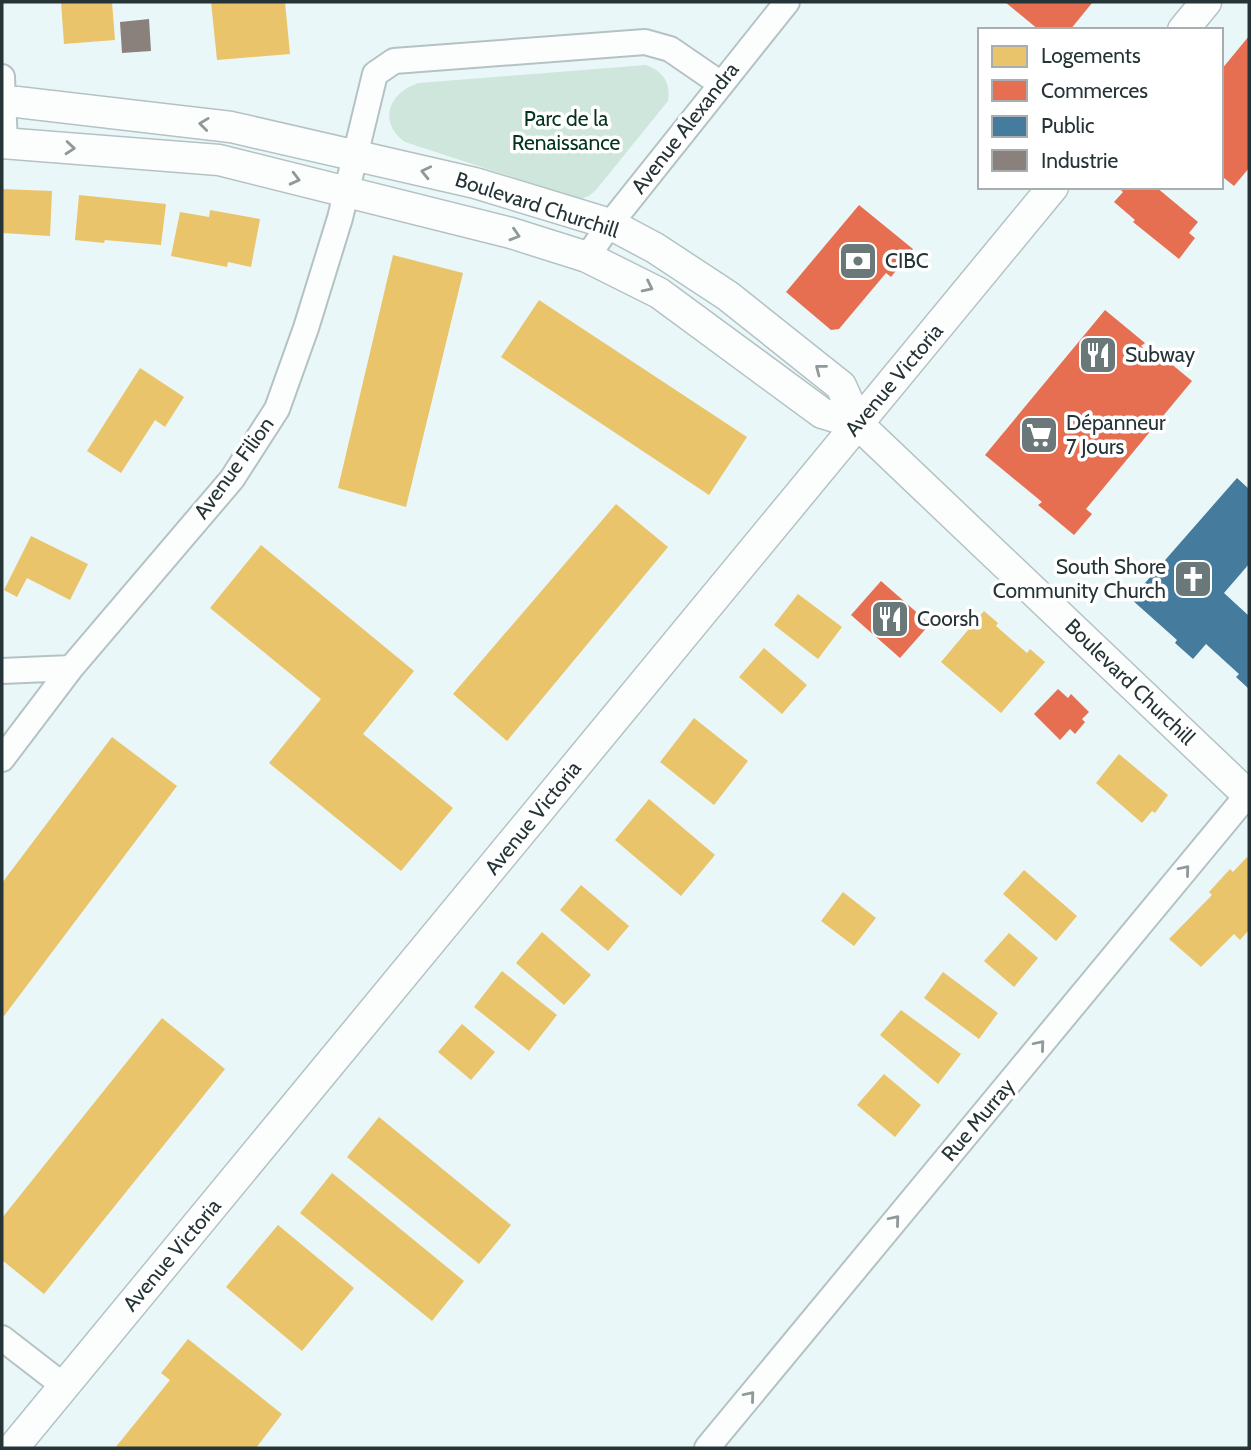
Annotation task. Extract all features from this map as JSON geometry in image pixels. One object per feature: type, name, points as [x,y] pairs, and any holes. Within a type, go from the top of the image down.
[{"type":"street","name":"Avenue Alexandra","points":[[587,257],[610,224],[787,2]]},
{"type":"street","points":[[1185,28],[1206,2]]},
{"type":"street","points":[[347,192],[375,74],[394,61],[645,42],[670,49],[721,83]]},
{"type":"street","name":"Boulevard Churchill","points":[[2,94],[17,102],[231,127],[475,183],[610,224],[655,248],[728,296],[841,386],[858,424],[1249,794]]},
{"type":"street","name":"Boulevard Churchill","points":[[2,94],[4,143],[219,160],[511,233],[587,257],[659,293],[822,413],[858,424]]},
{"type":"street","name":"Avenue Victoria","points":[[13,1448],[1051,189]]},
{"type":"street","name":"Avenue Filion","points":[[2,759],[71,668],[232,479],[277,409],[306,328],[347,192]]},
{"type":"street","points":[[2,671],[71,668]]},
{"type":"street","name":"Rue Murray","points":[[707,1448],[1249,794]]},
{"type":"street","points":[[2,1338],[64,1386]]},
{"type":"green space","name":"Parc de la Renaissance","points":[[646,65],[664,78],[668,101],[596,190],[580,199],[405,142],[396,134],[389,117],[390,108],[400,93],[419,83]]},
{"type":"building: Logements","points":[[61,2],[112,2],[115,40],[64,44]]},
{"type":"building: Logements","points":[[211,2],[285,2],[290,54],[217,60]]},
{"type":"building: Logements","points":[[2,189],[52,191],[50,236],[2,233]]},
{"type":"building: Logements","points":[[79,195],[166,204],[161,245],[75,240]]},
{"type":"building: Logements","points":[[210,210],[260,219],[251,267],[228,262],[227,267],[171,256],[180,212],[209,217]]},
{"type":"building: Logements","points":[[393,255],[463,273],[406,507],[338,488]]},
{"type":"building: Logements","points":[[539,300],[747,437],[709,495],[501,357]]},
{"type":"building: Logements","points":[[140,368],[184,397],[165,427],[155,420],[121,473],[87,451]]},
{"type":"building: Logements","points":[[616,504],[668,547],[507,741],[453,694]]},
{"type":"building: Logements","points":[[31,536],[88,564],[70,600],[27,578],[17,597],[4,590]]},
{"type":"building: Logements","points":[[261,545],[414,671],[363,734],[453,808],[401,871],[269,763],[321,699],[210,608]]},
{"type":"building: Logements","points":[[798,594],[842,627],[818,659],[774,625]]},
{"type":"building: Logements","points":[[984,611],[998,623],[996,626],[1027,653],[1030,649],[1045,662],[1001,713],[941,662]]},
{"type":"building: Logements","points":[[764,648],[807,685],[782,714],[739,677]]},
{"type":"building: Logements","points":[[694,718],[748,761],[714,805],[660,762]]},
{"type":"building: Logements","points":[[112,737],[177,786],[4,1016],[2,883]]},
{"type":"building: Logements","points":[[1119,754],[1168,795],[1155,813],[1152,811],[1142,823],[1096,783]]},
{"type":"building: Logements","points":[[649,799],[715,855],[681,896],[615,840]]},
{"type":"building: Logements","points":[[1247,857],[1249,930],[1240,940],[1234,934],[1201,967],[1169,939],[1212,895],[1209,892],[1230,869],[1233,872]]},
{"type":"building: Logements","points":[[1024,870],[1077,916],[1056,941],[1003,894]]},
{"type":"building: Logements","points":[[581,885],[629,926],[608,951],[560,910]]},
{"type":"building: Logements","points":[[843,892],[876,918],[854,946],[821,921]]},
{"type":"building: Logements","points":[[542,932],[591,975],[564,1005],[516,963]]},
{"type":"building: Logements","points":[[1009,933],[1038,958],[1014,987],[984,961]]},
{"type":"building: Logements","points":[[502,971],[557,1015],[529,1051],[474,1007]]},
{"type":"building: Logements","points":[[943,972],[998,1013],[979,1039],[924,998]]},
{"type":"building: Logements","points":[[901,1010],[961,1054],[938,1084],[880,1035]]},
{"type":"building: Logements","points":[[162,1018],[225,1069],[44,1294],[2,1260],[2,1218]]},
{"type":"building: Logements","points":[[462,1024],[495,1052],[471,1080],[438,1052]]},
{"type":"building: Logements","points":[[884,1074],[921,1105],[895,1137],[857,1105]]},
{"type":"building: Logements","points":[[379,1117],[511,1225],[479,1264],[347,1157]]},
{"type":"building: Logements","points":[[332,1173],[464,1281],[432,1321],[300,1213]]},
{"type":"building: Logements","points":[[278,1225],[354,1288],[302,1351],[226,1287]]},
{"type":"building: Logements","points":[[188,1339],[282,1414],[256,1448],[115,1448],[170,1380],[161,1373]]},
{"type":"building: Commerces","points":[[1005,2],[1092,3],[1072,28],[1037,28]]},
{"type":"building: Commerces","points":[[1249,36],[1249,168],[1234,186],[1223,179],[1223,68]]},
{"type":"building: Commerces","points":[[1158,189],[1198,222],[1189,233],[1195,238],[1179,259],[1133,222],[1135,220],[1114,202],[1123,192],[1121,190]]},
{"type":"building: Commerces","name":"CIBC","points":[[859,205],[913,249],[891,277],[886,273],[839,329],[831,330],[786,292]]},
{"type":"building: Commerces","points":[[1105,310],[1145,343],[1141,346],[1160,362],[1164,358],[1192,381],[1086,509],[1092,514],[1074,535],[1038,505],[1042,502],[985,455]]},
{"type":"building: Commerces","points":[[881,581],[930,624],[900,658],[851,615]]},
{"type":"building: Commerces","points":[[1058,689],[1068,698],[1071,694],[1089,712],[1082,719],[1085,722],[1075,734],[1070,729],[1060,740],[1034,714]]},
{"type":"building: Public","name":"South Shore Community Church","points":[[1237,478],[1249,489],[1249,564],[1224,593],[1249,616],[1249,689],[1236,677],[1239,674],[1206,644],[1193,659],[1175,643],[1177,640],[1131,599]]},
{"type":"building: Industrie","points":[[149,19],[151,51],[122,53],[120,22]]},
{"type":"place","name":"CIBC","points":[[858,261]]},
{"type":"place","name":"Subway","points":[[1098,355]]},
{"type":"place","name":"Dépanneur 7 Jours","points":[[1039,435]]},
{"type":"place","name":"South Shore Community Church","points":[[1193,579]]},
{"type":"place","name":"Coorsh","points":[[890,619]]}]
